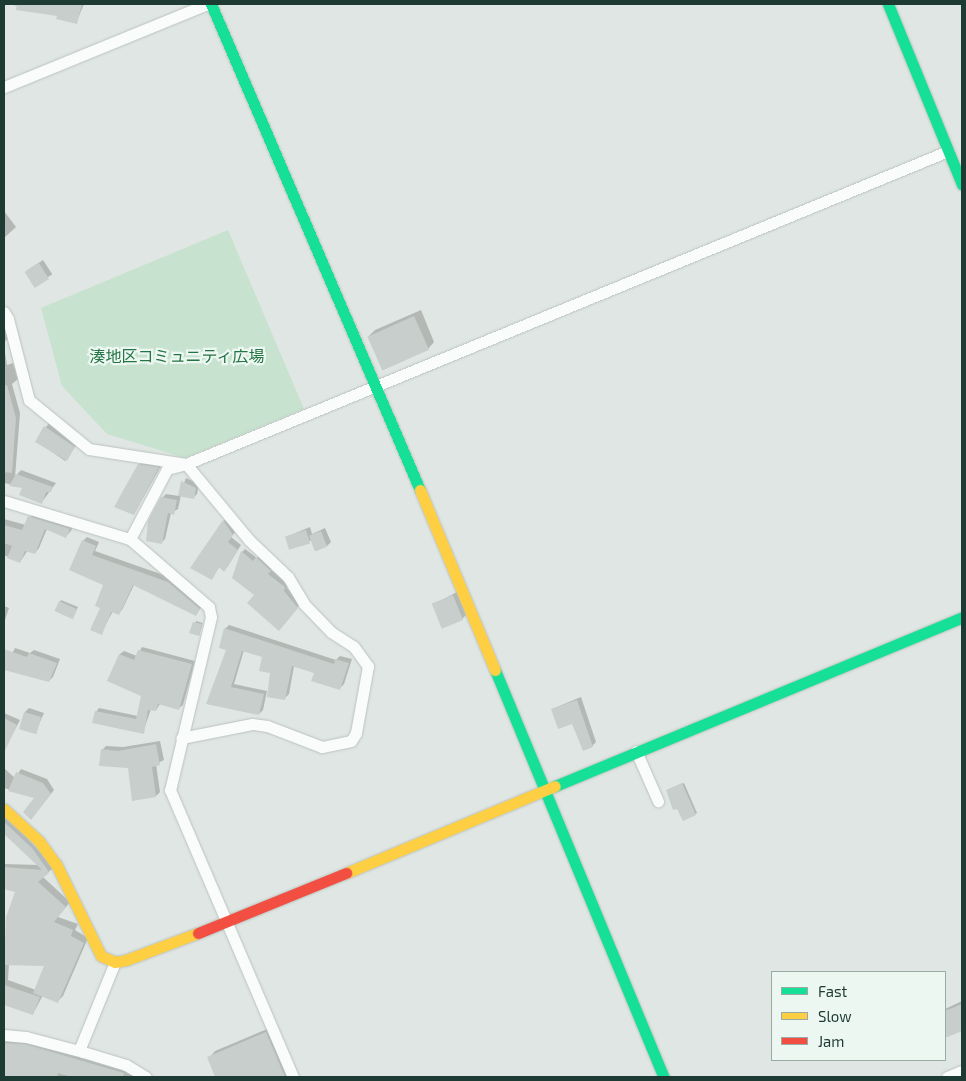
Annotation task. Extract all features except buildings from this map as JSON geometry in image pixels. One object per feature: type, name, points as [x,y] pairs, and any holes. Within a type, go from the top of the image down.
[{"type":"street","points":[[4,87],[209,4],[376,386],[664,1077]]},
{"type":"street","points":[[888,4],[962,184]]},
{"type":"street","points":[[130,539],[167,469],[186,464],[948,151]]},
{"type":"street","points":[[4,312],[8,319],[30,400],[89,450],[186,464],[249,540],[288,577],[304,604],[331,632],[354,647],[368,666],[356,733],[351,740],[322,747],[267,726],[252,724],[181,738]]},
{"type":"street","points":[[4,501],[130,539],[209,606],[211,617],[170,790],[293,1077]]},
{"type":"street","points":[[4,809],[39,840],[56,864],[101,956],[115,962],[227,922],[962,617]]},
{"type":"street","points":[[636,752],[658,801]]},
{"type":"street","points":[[83,1052],[80,1048],[83,1037],[115,962]]},
{"type":"street","points":[[4,1035],[26,1037],[83,1052],[126,1065],[146,1077]]},
{"type":"street","points":[[947,1077],[962,1071]]},
{"type":"green space","name":"湊地区コミュニティ広場","points":[[228,230],[304,409],[185,458],[107,434],[62,386],[41,308]]},
{"type":"traffic: fast","points":[[211,4],[420,490]]},
{"type":"traffic: fast","points":[[888,4],[962,184]]},
{"type":"traffic: fast","points":[[555,786],[962,617]]},
{"type":"traffic: fast","points":[[495,670],[664,1077]]},
{"type":"traffic: slow","points":[[420,490],[495,670]]},
{"type":"traffic: slow","points":[[346,873],[555,786]]},
{"type":"traffic: slow","points":[[4,809],[39,841],[56,864],[101,956],[115,962],[126,960],[198,933]]},
{"type":"traffic: jam","points":[[198,933],[346,873]]}]
